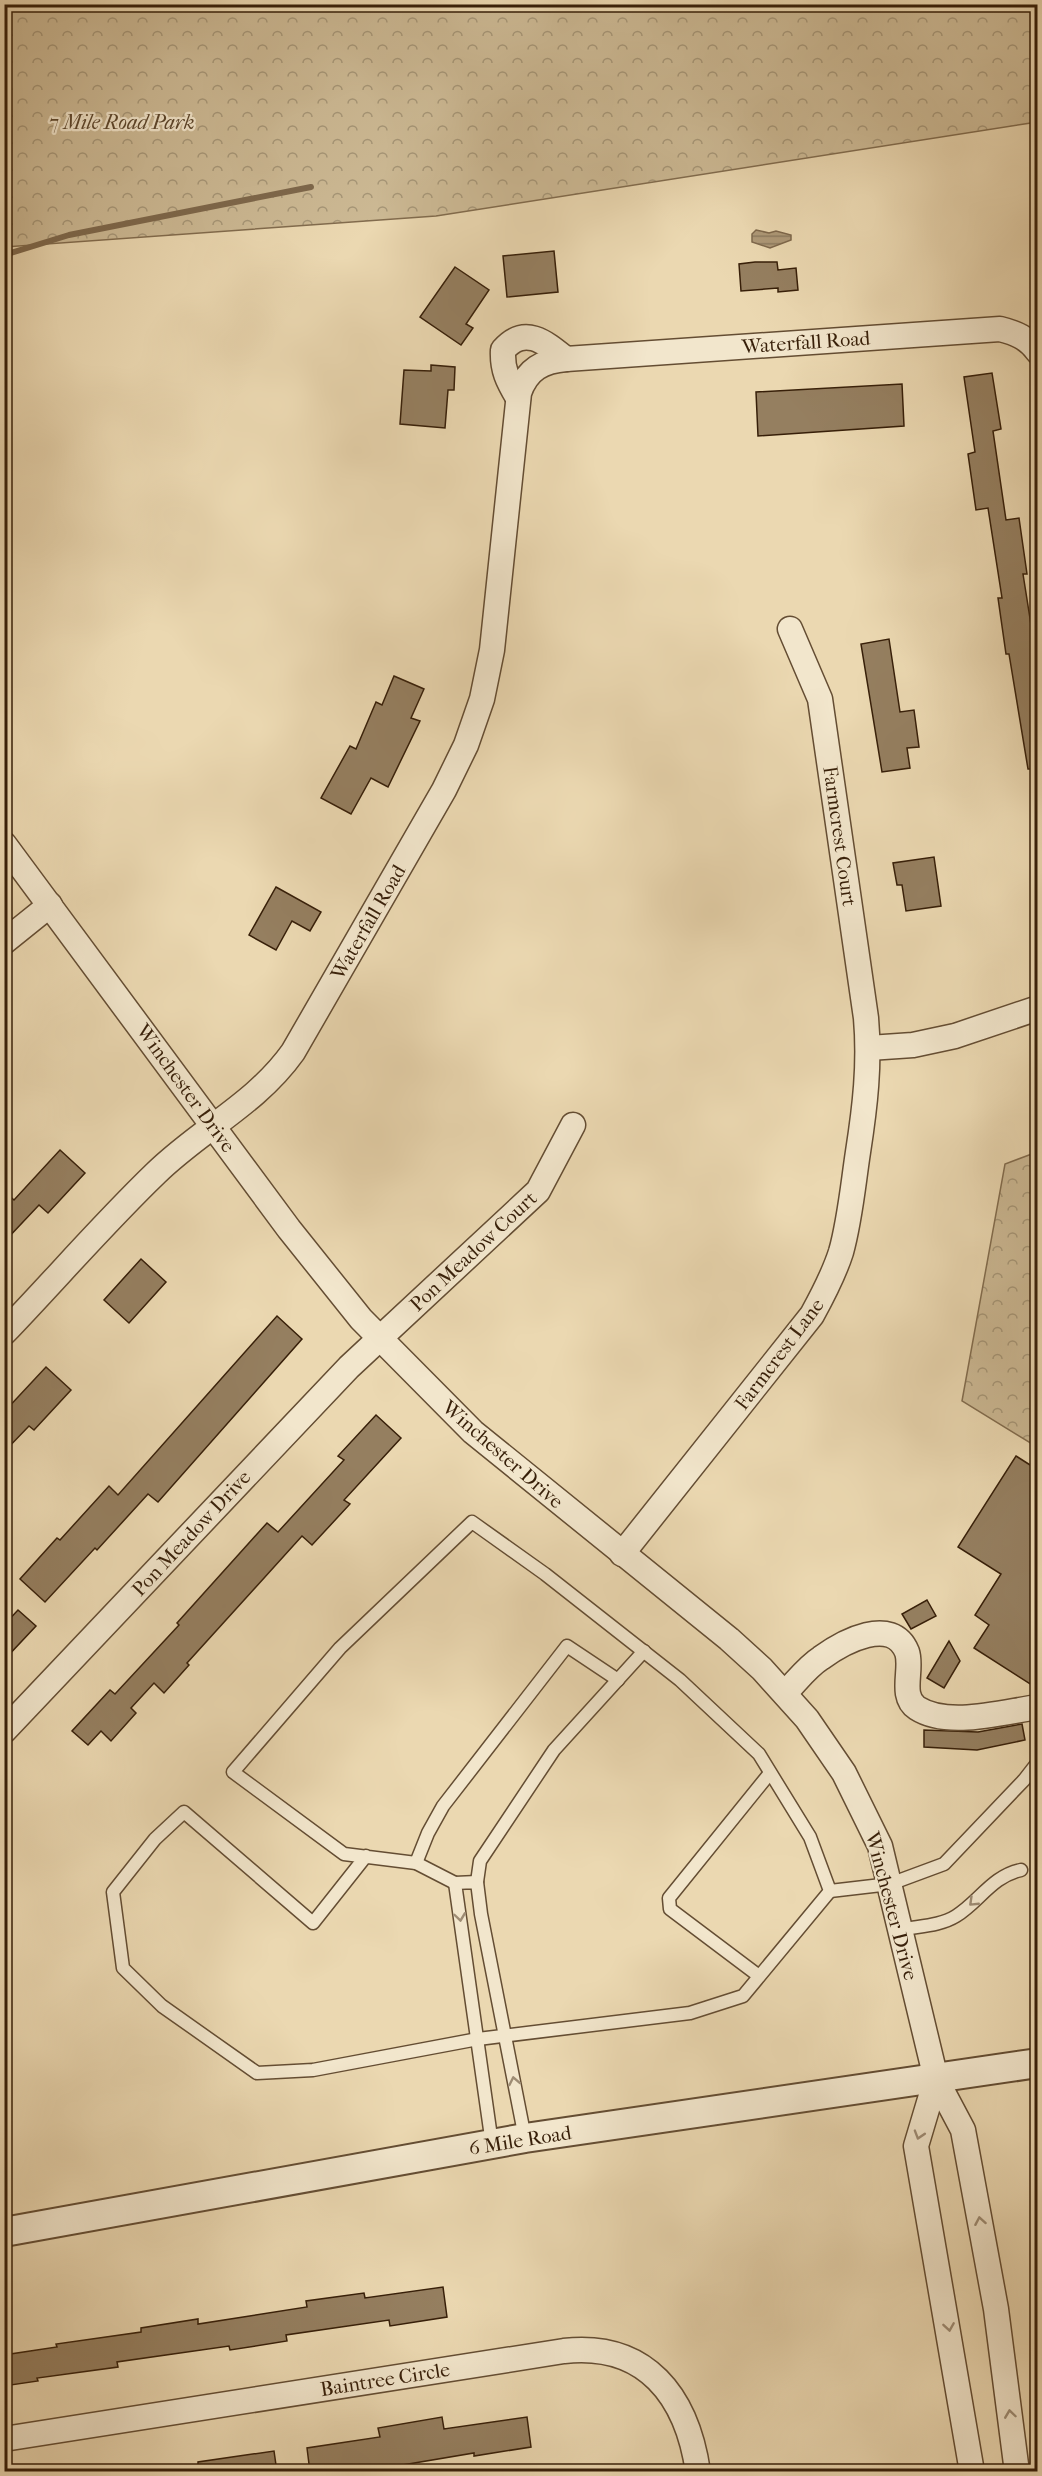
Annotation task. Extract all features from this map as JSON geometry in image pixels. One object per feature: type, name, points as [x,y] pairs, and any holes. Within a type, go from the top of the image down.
[{"type":"street","name":"Waterfall Road","points":[[4,1333],[156,1173],[263,1088],[293,1052],[438,800],[466,745],[482,699],[492,650],[519,398],[521,386],[531,372],[549,361],[566,359],[1000,329],[1016,333],[1026,339],[1038,352]]},
{"type":"street","points":[[519,398],[506,378],[502,365],[502,350],[512,341],[527,337],[544,341],[566,359]]},
{"type":"street","name":"Farmcrest Court","points":[[790,629],[820,699],[869,1048]]},
{"type":"street","name":"Winchester Drive","points":[[4,844],[289,1229],[361,1319],[473,1432],[729,1639],[785,1693],[827,1746],[855,1794],[880,1846],[936,2079],[963,2130],[996,2309],[1017,2472]]},
{"type":"street","points":[[4,942],[50,905]]},
{"type":"street","points":[[869,1048],[913,1045],[955,1036],[1038,1008]]},
{"type":"street","name":"Farmcrest Lane","points":[[622,1554],[799,1334],[826,1288],[840,1253],[847,1224],[867,1091],[869,1048]]},
{"type":"street","name":"Pon Meadow Court","points":[[380,1338],[538,1191],[573,1125]]},
{"type":"street","name":"Pon Meadow Drive","points":[[4,1731],[349,1366],[380,1338]]},
{"type":"street","points":[[785,1693],[821,1657],[868,1633],[889,1634],[897,1637],[906,1651],[908,1695],[914,1706],[931,1716],[953,1719],[1038,1707]]},
{"type":"street","name":"6 Mile Road","points":[[4,2232],[525,2138],[936,2079],[1038,2062]]},
{"type":"street","points":[[936,2079],[916,2146],[972,2472]]},
{"type":"street","name":"Baintree Circle","points":[[4,2439],[564,2350],[595,2350],[621,2356],[636,2363],[650,2372],[669,2391],[684,2416],[690,2432],[698,2472]]},
{"type":"lane","points":[[477,1882],[455,1883],[416,1863],[344,1854],[233,1772],[340,1648],[472,1522],[545,1574],[680,1680],[759,1754],[810,1837],[830,1892]]},
{"type":"lane","points":[[416,1863],[428,1833],[443,1806],[567,1646],[618,1680]]},
{"type":"lane","points":[[525,2138],[481,1914],[477,1882],[480,1861],[554,1750],[644,1651]]},
{"type":"lane","points":[[366,1856],[313,1923],[184,1812],[155,1839],[113,1892],[123,1968],[162,2006],[257,2073],[313,2070],[478,2039],[690,2013],[743,1996],[830,1892],[890,1884],[944,1864],[1024,1780],[1038,1762]]},
{"type":"lane","points":[[759,1976],[670,1909],[669,1898],[770,1773]]},
{"type":"lane","points":[[900,1930],[952,1918],[963,1911],[1000,1877],[1021,1870]]},
{"type":"lane","points":[[455,1883],[492,2144]]},
{"type":"green space","name":"7 Mile Road Park","points":[[5,4],[1037,5],[1037,122],[436,216],[5,247]]},
{"type":"green space","points":[[1038,1152],[1037,1447],[962,1401],[1005,1164]]},
{"type":"shaded area","points":[[756,230],[769,233],[776,231],[791,235],[791,240],[770,248],[752,242],[752,234]]},
{"type":"building","points":[[554,251],[558,292],[507,297],[503,256]]},
{"type":"building","points":[[777,262],[778,270],[796,268],[798,290],[778,292],[778,288],[741,291],[739,264]]},
{"type":"building","points":[[455,267],[489,290],[466,324],[473,328],[461,345],[420,317]]},
{"type":"building","points":[[431,365],[455,367],[454,390],[448,390],[445,428],[400,424],[404,370],[431,371]]},
{"type":"building","points":[[992,373],[1001,429],[993,431],[1006,520],[1019,518],[1027,574],[1023,574],[1038,669],[1038,769],[1028,769],[1009,654],[1006,654],[998,598],[1002,598],[988,508],[976,510],[968,454],[975,452],[964,377]]},
{"type":"building","points":[[902,384],[904,426],[758,436],[756,392]]},
{"type":"building","points":[[889,639],[900,712],[914,710],[919,747],[907,748],[910,768],[882,772],[861,644]]},
{"type":"building","points":[[394,676],[424,689],[411,718],[420,721],[388,787],[371,778],[351,814],[321,798],[350,746],[356,749],[376,702],[382,705]]},
{"type":"building","points":[[934,857],[941,906],[906,911],[902,885],[897,885],[893,863]]},
{"type":"building","points":[[276,887],[321,912],[310,931],[292,921],[276,950],[249,935]]},
{"type":"building","points":[[60,1150],[85,1173],[48,1213],[39,1205],[4,1242],[4,1191],[14,1200]]},
{"type":"building","points":[[141,1259],[166,1282],[129,1323],[104,1300]]},
{"type":"building","points":[[277,1316],[302,1339],[158,1502],[148,1494],[45,1602],[20,1579],[57,1538],[60,1540],[109,1486],[118,1495]]},
{"type":"building","points":[[46,1367],[71,1390],[34,1430],[29,1426],[4,1452],[4,1412]]},
{"type":"building","points":[[376,1415],[401,1438],[344,1500],[350,1504],[312,1545],[302,1536],[187,1663],[189,1665],[164,1693],[154,1683],[131,1708],[136,1713],[111,1741],[101,1731],[88,1745],[72,1731],[110,1690],[115,1694],[179,1625],[177,1623],[267,1523],[278,1532],[344,1460],[338,1456]]},
{"type":"building","points":[[1016,1456],[1038,1470],[1038,1689],[974,1648],[989,1625],[975,1615],[1001,1574],[958,1547]]},
{"type":"building","points":[[927,1600],[936,1616],[911,1629],[902,1614]]},
{"type":"building","points":[[18,1610],[36,1626],[4,1660],[4,1625]]},
{"type":"building","points":[[949,1641],[960,1661],[944,1688],[927,1678]]},
{"type":"building","points":[[1022,1724],[1025,1740],[977,1750],[924,1747],[924,1730],[978,1732]]},
{"type":"building","points":[[443,2287],[447,2317],[390,2326],[389,2320],[286,2335],[287,2341],[230,2350],[229,2346],[117,2362],[118,2367],[37,2378],[38,2381],[4,2386],[4,2355],[57,2347],[56,2344],[141,2332],[141,2328],[198,2319],[198,2324],[307,2307],[306,2301],[364,2293],[365,2298]]},
{"type":"building","points":[[442,2417],[444,2429],[527,2417],[531,2447],[474,2456],[474,2453],[361,2472],[310,2472],[307,2448],[380,2437],[378,2428]]},
{"type":"building","points":[[274,2451],[277,2472],[198,2472],[198,2462]]},
{"type":"waterway","points":[[4,255],[69,235],[311,187]]}]
